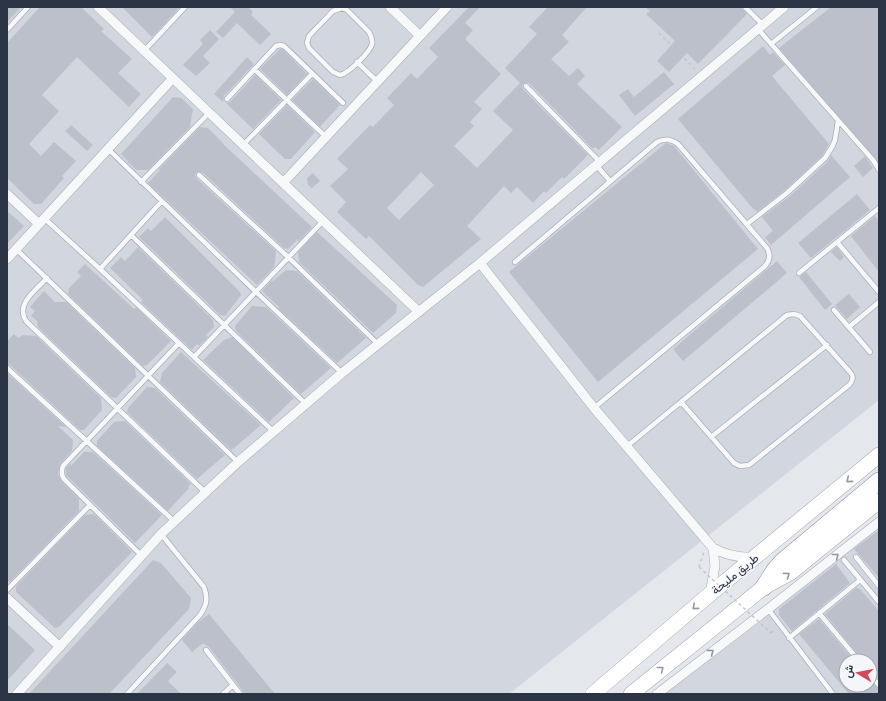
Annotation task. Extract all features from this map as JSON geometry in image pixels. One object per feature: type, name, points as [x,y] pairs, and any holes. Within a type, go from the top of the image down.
[{"type":"highway","points":[[764,587],[782,562],[879,481]]},
{"type":"main road","name":"طريق مليحة","points":[[593,694],[710,594],[879,455]]},
{"type":"main road","points":[[631,694],[764,587],[782,579],[879,501]]},
{"type":"street","points":[[98,7],[419,312]]},
{"type":"street","points":[[390,7],[420,36]]},
{"type":"street","points":[[283,183],[447,7]]},
{"type":"street","points":[[17,694],[162,534],[238,462],[342,373],[480,263],[784,7]]},
{"type":"street","points":[[7,259],[173,78]]},
{"type":"street","points":[[7,194],[42,221]]},
{"type":"street","points":[[480,263],[594,408],[710,544],[723,553],[734,557],[756,557]]},
{"type":"street","points":[[657,694],[879,522]]},
{"type":"street","points":[[710,544],[715,566],[710,594]]},
{"type":"street","points":[[7,598],[60,647]]},
{"type":"lane","points":[[7,30],[28,7]]},
{"type":"lane","points":[[144,51],[185,7]]},
{"type":"lane","points":[[745,7],[771,44],[879,168]]},
{"type":"lane","points":[[771,44],[817,7]]},
{"type":"lane","points":[[342,8],[348,10],[371,35],[371,47],[357,62],[344,75],[337,74],[308,46],[307,41],[310,36],[336,9],[342,8]]},
{"type":"lane","points":[[226,99],[276,46],[280,45],[284,46],[343,103]]},
{"type":"lane","points":[[357,62],[378,82]]},
{"type":"lane","points":[[254,70],[326,137]]},
{"type":"lane","points":[[243,145],[312,74]]},
{"type":"lane","points":[[526,86],[598,163],[610,181]]},
{"type":"lane","points":[[141,182],[209,113]]},
{"type":"lane","points":[[747,224],[787,193],[825,158],[835,140],[838,121]]},
{"type":"lane","points":[[514,262],[657,142],[668,139],[678,144],[767,248],[769,253],[768,263],[594,408]]},
{"type":"lane","points":[[108,149],[161,202],[342,373]]},
{"type":"lane","points":[[199,175],[288,257],[378,344]]},
{"type":"lane","points":[[100,269],[161,202]]},
{"type":"lane","points":[[799,273],[879,208]]},
{"type":"lane","points":[[42,221],[100,269],[274,432]]},
{"type":"lane","points":[[194,357],[323,221]]},
{"type":"lane","points":[[131,235],[306,404]]},
{"type":"lane","points":[[837,242],[879,292]]},
{"type":"lane","points":[[16,249],[238,462]]},
{"type":"lane","points":[[47,278],[25,301],[22,312],[23,317],[205,492]]},
{"type":"lane","points":[[849,327],[879,302]]},
{"type":"lane","points":[[834,310],[870,352]]},
{"type":"lane","points":[[626,447],[787,315],[794,314],[800,316],[852,374],[853,380],[749,465],[743,467],[736,465],[682,402]]},
{"type":"lane","points":[[142,556],[65,480],[62,474],[63,466],[179,343]]},
{"type":"lane","points":[[711,437],[827,345]]},
{"type":"lane","points":[[7,368],[174,522]]},
{"type":"lane","points":[[7,590],[90,505]]},
{"type":"lane","points":[[127,694],[200,614],[207,602],[207,594],[204,587],[162,534]]},
{"type":"lane","points":[[856,557],[879,586]]},
{"type":"lane","points":[[844,560],[879,602]]},
{"type":"lane","points":[[789,638],[860,580]]},
{"type":"lane","points":[[768,609],[833,694]]},
{"type":"lane","points":[[819,613],[852,653]]},
{"type":"lane","points":[[206,650],[240,694]]},
{"type":"lane","points":[[223,694],[233,684]]},
{"type":"path","points":[[659,33],[702,76]]},
{"type":"path","points":[[710,544],[699,567],[771,633]]},
{"type":"shaded area","points":[[7,7],[879,7],[879,400],[509,694],[7,694]]},
{"type":"shaded area","points":[[879,524],[879,694],[663,694]]},
{"type":"building","points":[[7,7],[21,7],[7,22]]},
{"type":"building","points":[[40,7],[81,7],[104,29],[101,31],[132,59],[118,73],[141,94],[129,107],[77,57],[42,95],[59,111],[29,144],[41,156],[54,142],[76,161],[62,176],[64,178],[41,204],[34,204],[7,178],[7,43]]},
{"type":"building","points":[[122,7],[180,7],[152,37]]},
{"type":"building","points":[[230,7],[248,7],[253,12],[251,15],[271,34],[260,45],[237,23],[223,38],[216,32],[235,12]]},
{"type":"building","points":[[469,7],[480,7],[465,23],[473,30],[465,39],[501,74],[474,102],[482,109],[470,122],[474,126],[454,146],[477,168],[513,130],[493,111],[520,83],[505,68],[537,34],[529,27],[548,7],[587,7],[562,35],[569,42],[551,59],[569,76],[578,68],[585,76],[577,84],[622,127],[599,150],[595,147],[593,149],[529,83],[524,83],[522,85],[523,89],[588,155],[564,179],[562,177],[546,193],[544,191],[533,203],[517,187],[511,193],[504,186],[467,226],[481,239],[423,287],[418,285],[369,236],[366,239],[337,212],[346,202],[330,186],[348,169],[337,159],[370,125],[373,127],[394,105],[387,98],[411,73],[417,79],[438,57],[429,48]],"holes":[[[421,172],[434,185],[399,220],[387,208]]]},
{"type":"building","points":[[645,7],[741,7],[747,14],[698,64],[687,53],[669,72],[657,61],[675,41],[646,14],[650,11]]},
{"type":"building","points":[[831,7],[879,7],[879,163],[779,48]]},
{"type":"building","points":[[210,30],[219,39],[203,56],[210,63],[196,76],[183,65],[203,44],[200,40]]},
{"type":"building","points":[[763,46],[770,55],[773,52],[785,65],[772,76],[829,144],[822,156],[785,190],[757,212],[678,119]]},
{"type":"building","points":[[280,49],[282,49],[307,74],[287,95],[260,69]]},
{"type":"building","points":[[247,57],[254,64],[224,96],[223,102],[214,94]]},
{"type":"building","points":[[664,72],[674,84],[635,116],[619,95],[628,89],[634,97]]},
{"type":"building","points":[[255,75],[281,100],[253,129],[226,103],[230,102]]},
{"type":"building","points":[[313,79],[340,105],[320,127],[292,100]]},
{"type":"building","points":[[173,97],[181,98],[193,109],[191,126],[148,170],[136,170],[121,154]]},
{"type":"building","points":[[287,105],[315,132],[291,159],[285,159],[259,134]]},
{"type":"building","points":[[71,125],[93,145],[87,151],[65,131]]},
{"type":"building","points":[[200,127],[208,128],[223,144],[312,227],[298,242],[298,239],[288,249],[284,248],[202,172],[197,172],[195,175],[196,178],[276,251],[274,267],[257,285],[148,183],[160,170],[158,170]]},
{"type":"building","points":[[666,143],[674,146],[758,249],[598,382],[509,272]]},
{"type":"building","points":[[831,155],[850,177],[771,245],[765,237],[773,231],[762,217],[790,196],[828,161]]},
{"type":"building","points":[[865,156],[873,168],[863,177],[854,166]]},
{"type":"building","points":[[313,173],[320,181],[312,188],[308,185],[307,178]]},
{"type":"building","points":[[857,194],[870,210],[811,258],[798,243]]},
{"type":"building","points":[[7,211],[24,226],[7,244]]},
{"type":"building","points":[[875,216],[879,221],[879,272],[851,236]]},
{"type":"building","points":[[165,217],[240,292],[241,295],[225,316],[220,315],[139,237],[148,228],[151,231]]},
{"type":"building","points":[[317,232],[397,305],[396,313],[373,333],[299,262],[298,252]]},
{"type":"building","points":[[138,247],[213,320],[214,327],[206,335],[208,337],[199,346],[197,344],[192,350],[141,302],[143,300],[110,268],[121,257],[125,261]]},
{"type":"building","points":[[837,247],[844,257],[840,261],[831,252]]},
{"type":"building","points":[[777,261],[787,273],[683,361],[673,349]]},
{"type":"building","points":[[85,264],[134,309],[136,307],[171,341],[147,365],[143,366],[68,294],[69,288],[81,276],[77,272]]},
{"type":"building","points":[[286,270],[297,271],[366,338],[337,363],[262,291],[273,279],[272,282]]},
{"type":"building","points":[[806,272],[832,304],[825,310],[799,277]]},
{"type":"building","points":[[44,291],[55,302],[66,302],[135,368],[136,377],[116,398],[111,397],[38,327],[37,321],[31,316],[35,311],[30,307]]},
{"type":"building","points":[[849,294],[860,307],[847,319],[835,305]]},
{"type":"building","points":[[252,306],[266,307],[331,368],[301,394],[236,331],[235,326]]},
{"type":"building","points":[[14,334],[18,338],[23,335],[36,336],[101,398],[102,410],[84,430],[80,430],[10,365],[7,364],[7,341]]},
{"type":"building","points":[[232,337],[294,398],[269,422],[203,360],[224,340]]},
{"type":"building","points":[[181,352],[261,425],[233,449],[231,450],[160,382],[162,373]]},
{"type":"building","points":[[7,373],[66,427],[58,426],[73,440],[72,451],[60,464],[58,474],[61,481],[79,499],[79,511],[10,582],[7,581]]},
{"type":"building","points":[[147,387],[155,388],[225,455],[197,479],[127,412],[128,408]]},
{"type":"building","points":[[125,421],[191,484],[168,511],[97,446],[97,441],[114,422]]},
{"type":"building","points":[[84,452],[93,452],[162,515],[135,543],[66,475],[66,468],[71,463],[71,466]]},
{"type":"building","points":[[94,514],[132,552],[59,627],[55,628],[16,592],[16,586],[85,515]]},
{"type":"building","points":[[879,530],[879,578],[854,549]]},
{"type":"building","points":[[153,560],[161,563],[191,598],[189,609],[109,694],[29,694]]},
{"type":"building","points":[[836,564],[850,583],[792,631],[779,615],[779,609]]},
{"type":"building","points":[[856,588],[860,589],[879,611],[879,679],[878,653],[857,653],[825,614]]},
{"type":"building","points":[[209,614],[275,694],[245,694],[209,647],[203,643],[192,652],[182,640],[198,622]]},
{"type":"building","points":[[819,619],[847,653],[838,653],[838,681],[799,634]]},
{"type":"building","points":[[7,624],[35,650],[7,681]]},
{"type":"building","points":[[167,663],[177,672],[168,681],[181,694],[137,694]]},
{"type":"building","points":[[878,688],[879,689],[879,694],[848,693],[878,693]]}]
